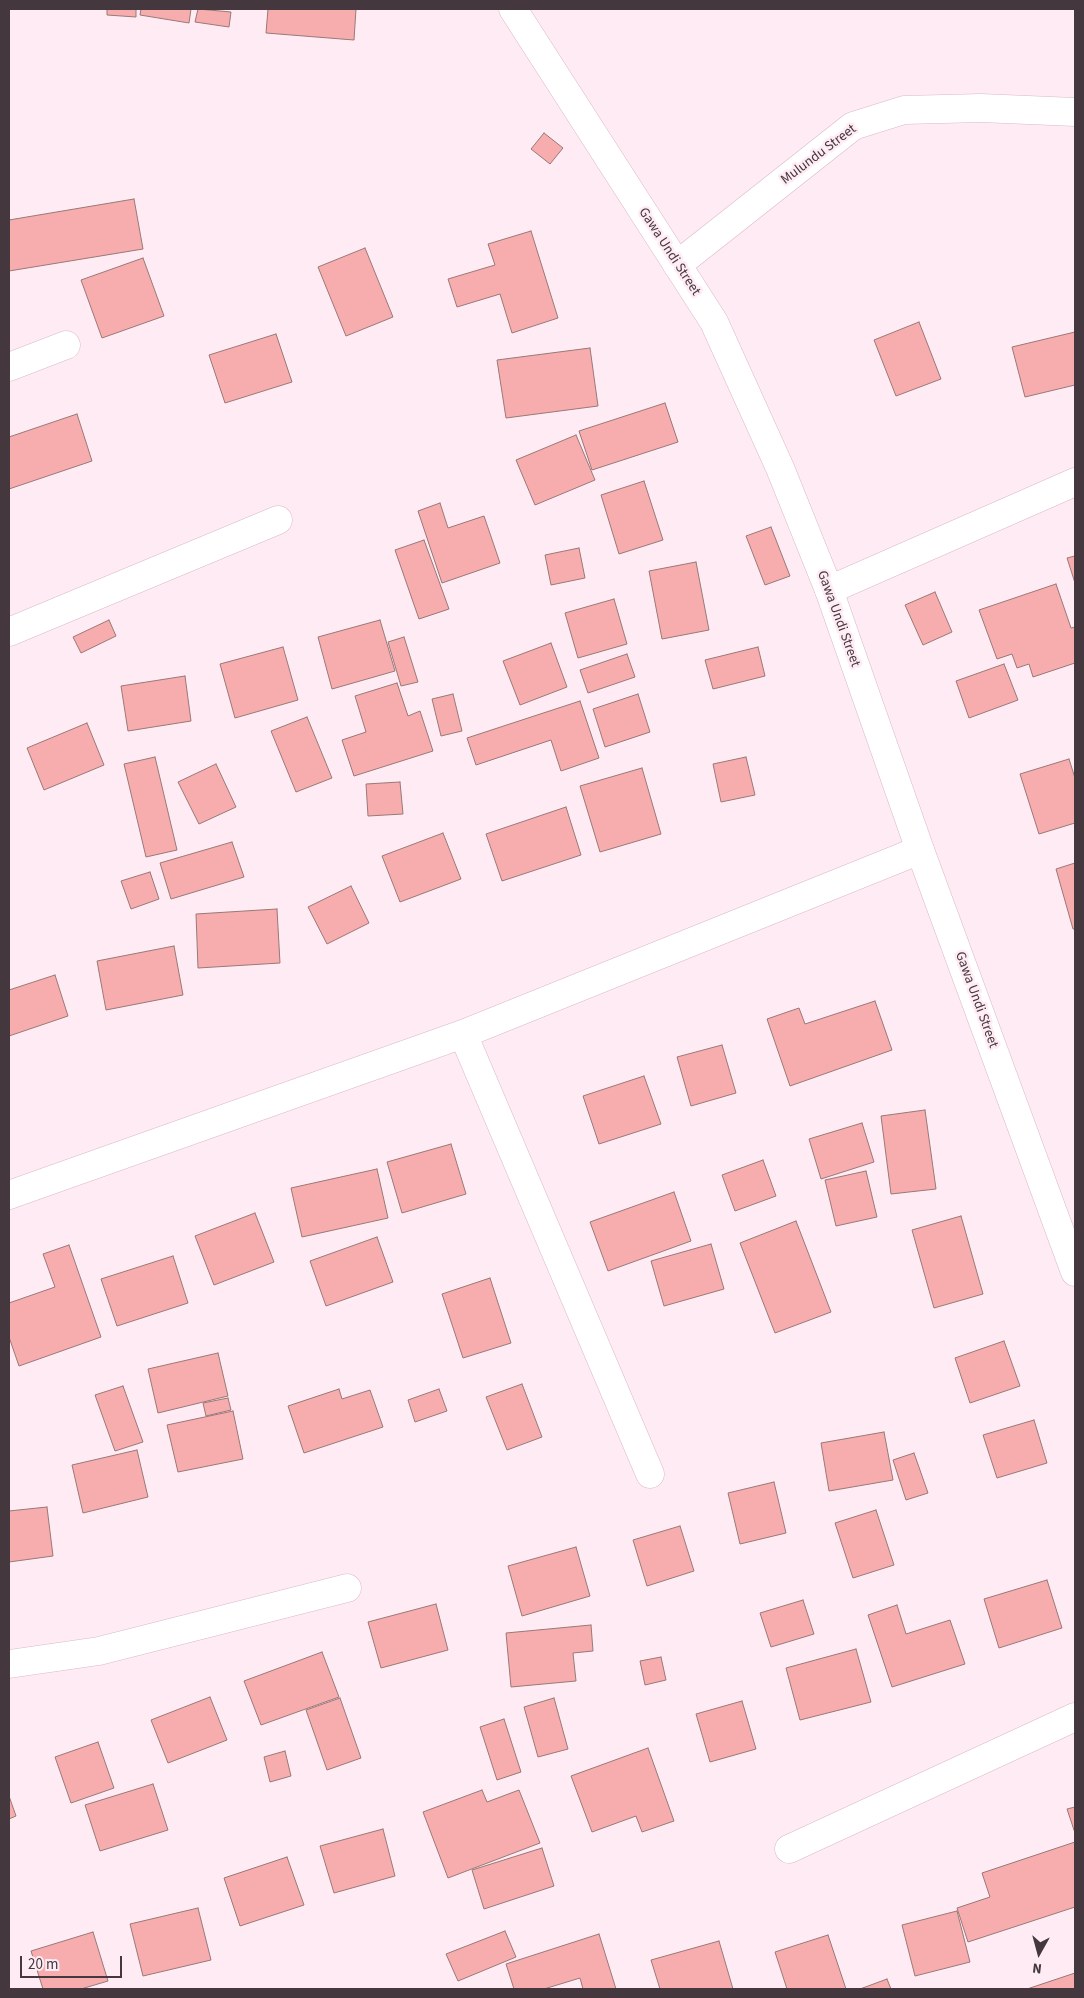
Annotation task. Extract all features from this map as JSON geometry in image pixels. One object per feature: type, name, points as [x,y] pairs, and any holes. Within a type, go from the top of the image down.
[{"type":"street","name":"Gawa Undi Street","points":[[513,9],[714,322],[780,468],[829,590],[920,850],[1069,1236],[1075,1272]]},
{"type":"street","name":"Mulundu Street","points":[[677,266],[853,126],[904,110],[981,108],[1075,112]]},
{"type":"street","points":[[9,367],[66,345]]},
{"type":"street","points":[[829,590],[1075,482]]},
{"type":"street","points":[[9,632],[278,520]]},
{"type":"street","points":[[9,1196],[462,1034],[920,850]]},
{"type":"street","points":[[462,1034],[650,1474]]},
{"type":"street","points":[[9,1664],[99,1652],[347,1588]]},
{"type":"street","points":[[789,1849],[1075,1717]]},
{"type":"building","points":[[107,9],[136,9],[136,17],[107,15]]},
{"type":"building","points":[[141,9],[191,9],[189,23],[140,15]]},
{"type":"building","points":[[198,9],[231,12],[229,27],[195,22]]},
{"type":"building","points":[[268,9],[356,9],[354,40],[266,33]]},
{"type":"building","points":[[544,133],[563,148],[550,164],[531,149]]},
{"type":"building","points":[[134,199],[143,249],[9,271],[9,220]]},
{"type":"building","points":[[531,231],[558,318],[512,333],[500,294],[457,307],[448,279],[495,265],[488,244]]},
{"type":"building","points":[[365,248],[393,317],[346,336],[318,267]]},
{"type":"building","points":[[143,258],[164,316],[102,338],[81,280]]},
{"type":"building","points":[[919,322],[941,379],[896,396],[874,340]]},
{"type":"building","points":[[1075,332],[1075,385],[1025,397],[1012,347]]},
{"type":"building","points":[[276,334],[292,382],[225,403],[209,355]]},
{"type":"building","points":[[590,348],[598,406],[506,418],[497,360]]},
{"type":"building","points":[[665,403],[678,442],[592,470],[579,431]]},
{"type":"building","points":[[77,414],[92,461],[9,489],[9,437]]},
{"type":"building","points":[[576,435],[595,480],[535,505],[516,460]]},
{"type":"building","points":[[644,481],[663,540],[619,554],[601,495]]},
{"type":"building","points":[[440,503],[448,528],[484,516],[500,563],[442,583],[418,511]]},
{"type":"building","points":[[771,527],[790,576],[765,585],[746,536]]},
{"type":"building","points":[[424,540],[449,609],[419,619],[395,550]]},
{"type":"building","points":[[579,548],[585,578],[551,585],[545,555]]},
{"type":"building","points":[[1075,556],[1075,583],[1067,558]]},
{"type":"building","points":[[696,562],[709,630],[662,639],[649,571]]},
{"type":"building","points":[[1056,584],[1071,628],[1075,627],[1075,663],[1033,677],[1029,664],[1017,668],[1012,654],[997,659],[979,610]]},
{"type":"building","points":[[935,592],[952,632],[923,645],[905,605]]},
{"type":"building","points":[[614,599],[627,644],[578,658],[565,613]]},
{"type":"building","points":[[109,620],[116,636],[81,653],[73,637]]},
{"type":"building","points":[[380,620],[395,671],[332,689],[318,637]]},
{"type":"building","points":[[404,637],[418,682],[401,686],[388,642]]},
{"type":"building","points":[[551,643],[567,687],[520,705],[503,661]]},
{"type":"building","points":[[283,647],[298,700],[235,718],[220,664]]},
{"type":"building","points":[[758,647],[765,676],[713,689],[705,660]]},
{"type":"building","points":[[627,654],[635,677],[588,693],[580,670]]},
{"type":"building","points":[[1004,664],[1018,700],[969,718],[956,681]]},
{"type":"building","points":[[185,676],[191,721],[128,731],[121,686]]},
{"type":"building","points":[[397,683],[408,716],[420,711],[433,751],[354,776],[342,740],[366,732],[355,696]]},
{"type":"building","points":[[453,694],[462,731],[441,736],[432,699]]},
{"type":"building","points":[[638,694],[650,732],[605,747],[593,709]]},
{"type":"building","points":[[580,701],[599,758],[561,771],[551,740],[476,765],[467,738]]},
{"type":"building","points":[[307,717],[332,778],[296,792],[271,731]]},
{"type":"building","points":[[87,723],[104,765],[44,790],[27,748]]},
{"type":"building","points":[[155,757],[177,850],[146,857],[124,764]]},
{"type":"building","points":[[746,757],[755,795],[721,802],[713,764]]},
{"type":"building","points":[[1069,759],[1075,778],[1075,823],[1039,834],[1020,774]]},
{"type":"building","points":[[216,764],[236,807],[199,824],[178,782]]},
{"type":"building","points":[[642,768],[661,834],[600,852],[580,786]]},
{"type":"building","points":[[400,782],[403,814],[368,816],[366,784]]},
{"type":"building","points":[[566,807],[581,855],[502,881],[486,834]]},
{"type":"building","points":[[443,833],[461,879],[400,902],[382,856]]},
{"type":"building","points":[[232,842],[244,877],[171,899],[160,863]]},
{"type":"building","points":[[1075,863],[1075,929],[1073,929],[1056,869]]},
{"type":"building","points":[[150,872],[159,899],[131,909],[121,881]]},
{"type":"building","points":[[351,886],[369,923],[327,944],[308,907]]},
{"type":"building","points":[[277,909],[280,963],[198,968],[196,914]]},
{"type":"building","points":[[174,946],[183,995],[106,1010],[97,961]]},
{"type":"building","points":[[55,975],[68,1016],[9,1036],[9,990]]},
{"type":"building","points":[[875,1001],[892,1050],[790,1086],[767,1019],[799,1008],[805,1024]]},
{"type":"building","points":[[722,1045],[736,1093],[691,1106],[677,1057]]},
{"type":"building","points":[[644,1076],[661,1124],[599,1144],[583,1096]]},
{"type":"building","points":[[925,1110],[936,1189],[891,1194],[881,1116]]},
{"type":"building","points":[[862,1123],[874,1162],[821,1179],[809,1139]]},
{"type":"building","points":[[451,1144],[466,1194],[402,1213],[387,1162]]},
{"type":"building","points":[[763,1160],[776,1196],[735,1211],[722,1175]]},
{"type":"building","points":[[377,1169],[388,1218],[302,1237],[291,1188]]},
{"type":"building","points":[[866,1171],[877,1217],[836,1226],[825,1180]]},
{"type":"building","points":[[674,1192],[691,1241],[608,1271],[590,1222]]},
{"type":"building","points":[[255,1213],[274,1262],[214,1285],[195,1236]]},
{"type":"building","points":[[961,1216],[983,1294],[934,1308],[912,1230]]},
{"type":"building","points":[[796,1221],[831,1312],[775,1333],[740,1243]]},
{"type":"building","points":[[377,1237],[393,1282],[326,1306],[310,1261]]},
{"type":"building","points":[[711,1244],[724,1289],[664,1306],[651,1261]]},
{"type":"building","points":[[69,1245],[101,1337],[19,1366],[9,1337],[9,1303],[55,1287],[43,1254]]},
{"type":"building","points":[[173,1256],[188,1303],[117,1326],[101,1279]]},
{"type":"building","points":[[490,1278],[511,1343],[463,1358],[442,1294]]},
{"type":"building","points":[[1004,1341],[1020,1386],[970,1403],[955,1358]]},
{"type":"building","points":[[218,1353],[228,1396],[158,1413],[148,1369]]},
{"type":"building","points":[[522,1384],[542,1437],[507,1450],[486,1397]]},
{"type":"building","points":[[123,1386],[143,1442],[115,1451],[95,1395]]},
{"type":"building","points":[[339,1389],[342,1399],[370,1390],[383,1427],[304,1453],[288,1406]]},
{"type":"building","points":[[439,1389],[447,1411],[415,1422],[408,1400]]},
{"type":"building","points":[[228,1398],[231,1410],[206,1416],[203,1403]]},
{"type":"building","points":[[233,1411],[243,1459],[178,1472],[167,1425]]},
{"type":"building","points":[[1034,1420],[1047,1463],[997,1478],[983,1435]]},
{"type":"building","points":[[884,1432],[893,1480],[829,1491],[821,1443]]},
{"type":"building","points":[[137,1450],[148,1497],[83,1513],[72,1465]]},
{"type":"building","points":[[914,1453],[928,1493],[906,1500],[893,1460]]},
{"type":"building","points":[[774,1482],[786,1533],[740,1544],[728,1493]]},
{"type":"building","points":[[47,1507],[53,1556],[9,1562],[9,1511]]},
{"type":"building","points":[[876,1510],[894,1565],[853,1578],[835,1523]]},
{"type":"building","points":[[680,1526],[694,1571],[647,1586],[633,1540]]},
{"type":"building","points":[[576,1547],[590,1596],[522,1616],[508,1566]]},
{"type":"building","points":[[1047,1580],[1062,1628],[999,1648],[984,1599]]},
{"type":"building","points":[[803,1600],[814,1634],[771,1647],[760,1613]]},
{"type":"building","points":[[436,1604],[448,1650],[381,1668],[368,1622]]},
{"type":"building","points":[[897,1605],[906,1634],[950,1620],[965,1664],[892,1687],[868,1615]]},
{"type":"building","points":[[591,1625],[593,1651],[573,1653],[576,1681],[511,1687],[506,1633]]},
{"type":"building","points":[[856,1649],[871,1702],[800,1720],[786,1668]]},
{"type":"building","points":[[322,1652],[339,1697],[261,1725],[244,1681]]},
{"type":"building","points":[[661,1657],[666,1680],[645,1685],[640,1661]]},
{"type":"building","points":[[210,1697],[227,1740],[168,1763],[151,1720]]},
{"type":"building","points":[[340,1698],[361,1758],[327,1770],[306,1710]]},
{"type":"building","points":[[554,1698],[568,1749],[538,1757],[524,1707]]},
{"type":"building","points":[[742,1701],[756,1749],[710,1762],[696,1714]]},
{"type":"building","points":[[504,1719],[521,1772],[497,1780],[480,1727]]},
{"type":"building","points":[[98,1742],[114,1788],[71,1803],[55,1757]]},
{"type":"building","points":[[648,1748],[674,1821],[642,1832],[636,1816],[592,1832],[571,1776]]},
{"type":"building","points":[[285,1751],[291,1776],[270,1782],[264,1757]]},
{"type":"building","points":[[153,1784],[168,1830],[100,1851],[85,1805]]},
{"type":"building","points":[[482,1790],[487,1802],[519,1790],[540,1843],[448,1878],[423,1812]]},
{"type":"building","points":[[9,1796],[16,1816],[9,1819]]},
{"type":"building","points":[[1075,1807],[1075,1833],[1067,1809]]},
{"type":"building","points":[[383,1829],[395,1876],[334,1893],[320,1846]]},
{"type":"building","points":[[1075,1842],[1075,1907],[968,1942],[957,1908],[990,1897],[982,1873]]},
{"type":"building","points":[[542,1848],[554,1886],[484,1909],[472,1870]]},
{"type":"building","points":[[287,1857],[304,1905],[240,1926],[224,1878]]},
{"type":"building","points":[[198,1908],[211,1960],[143,1976],[130,1924]]},
{"type":"building","points":[[957,1911],[970,1962],[915,1976],[902,1925]]},
{"type":"building","points":[[505,1931],[516,1957],[458,1981],[446,1954]]},
{"type":"building","points":[[93,1932],[108,1981],[81,1989],[43,1989],[31,1951]]},
{"type":"building","points":[[599,1934],[616,1989],[583,1989],[580,1978],[544,1989],[514,1989],[506,1964]]},
{"type":"building","points":[[828,1935],[846,1989],[787,1989],[775,1952]]},
{"type":"building","points":[[719,1941],[733,1989],[660,1989],[651,1960]]},
{"type":"building","points":[[1075,1973],[1075,1989],[1027,1989]]},
{"type":"building","points":[[887,1979],[891,1989],[860,1989]]}]
